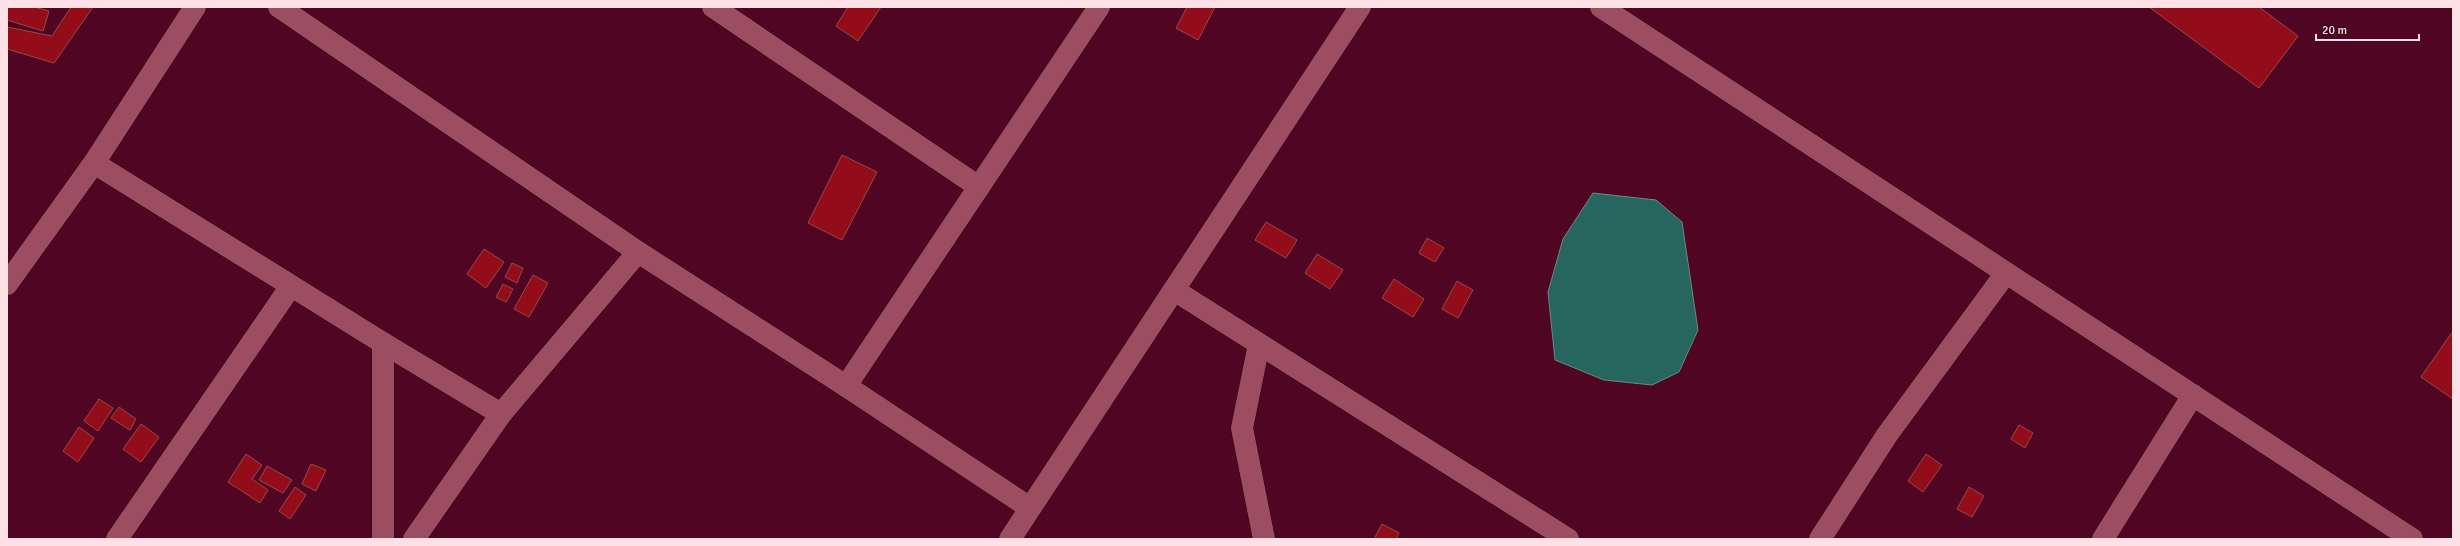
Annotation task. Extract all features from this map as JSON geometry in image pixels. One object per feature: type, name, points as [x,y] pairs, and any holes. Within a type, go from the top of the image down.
[{"type":"street","points":[[7,284],[94,163],[195,7]]},
{"type":"street","points":[[279,7],[638,252],[846,386],[1030,508]]},
{"type":"street","points":[[713,7],[979,187]]},
{"type":"street","points":[[846,386],[1099,7]]},
{"type":"street","points":[[1010,539],[1360,7]]},
{"type":"street","points":[[1601,7],[2193,395],[2386,532],[2412,539]]},
{"type":"street","points":[[94,163],[383,344],[501,414]]},
{"type":"street","points":[[414,539],[501,414],[638,252]]},
{"type":"street","points":[[1820,539],[1887,435],[2006,272]]},
{"type":"street","points":[[117,539],[291,286]]},
{"type":"street","points":[[1174,290],[1568,539]]},
{"type":"street","points":[[383,344],[383,539]]},
{"type":"street","points":[[1259,344],[1242,428],[1264,539]]},
{"type":"street","points":[[2103,539],[2193,395]]},
{"type":"shaded area","points":[[1593,193],[1656,200],[1682,222],[1698,330],[1679,372],[1652,385],[1604,380],[1555,360],[1548,292],[1563,239]]},
{"type":"building","points":[[7,7],[34,7],[49,11],[43,31],[7,20]]},
{"type":"building","points":[[71,7],[93,7],[54,63],[7,49],[7,27],[52,36]]},
{"type":"building","points":[[848,7],[881,7],[858,41],[836,26]]},
{"type":"building","points":[[1187,7],[1215,7],[1198,40],[1176,28]]},
{"type":"building","points":[[2149,7],[2259,7],[2298,36],[2259,88]]},
{"type":"building","points":[[842,155],[877,172],[842,240],[808,223]]},
{"type":"building","points":[[1266,222],[1297,240],[1286,258],[1255,240]]},
{"type":"building","points":[[1427,238],[1444,248],[1435,262],[1419,253]]},
{"type":"building","points":[[484,249],[504,262],[486,288],[467,274]]},
{"type":"building","points":[[1317,254],[1343,270],[1330,289],[1305,273]]},
{"type":"building","points":[[512,263],[523,268],[517,283],[505,277]]},
{"type":"building","points":[[533,275],[548,283],[529,317],[514,309]]},
{"type":"building","points":[[1394,279],[1424,299],[1413,317],[1382,298]]},
{"type":"building","points":[[1457,281],[1473,290],[1458,318],[1442,309]]},
{"type":"building","points":[[503,284],[513,289],[506,302],[496,297]]},
{"type":"building","points":[[2453,331],[2453,399],[2421,377]]},
{"type":"building","points":[[99,399],[113,408],[98,431],[84,421]]},
{"type":"building","points":[[119,407],[136,419],[130,430],[111,418]]},
{"type":"building","points":[[141,424],[159,437],[141,462],[123,449]]},
{"type":"building","points":[[2019,425],[2033,433],[2025,448],[2011,439]]},
{"type":"building","points":[[79,427],[94,438],[78,462],[63,451]]},
{"type":"building","points":[[246,454],[262,465],[252,479],[268,490],[260,503],[228,482]]},
{"type":"building","points":[[1926,454],[1942,465],[1923,492],[1908,481]]},
{"type":"building","points":[[311,464],[326,470],[316,491],[302,484]]},
{"type":"building","points":[[267,466],[292,480],[283,493],[259,480]]},
{"type":"building","points":[[295,487],[306,495],[290,519],[279,511]]},
{"type":"building","points":[[1969,487],[1984,496],[1972,517],[1957,509]]},
{"type":"building","points":[[1382,524],[1399,533],[1396,539],[1374,539]]}]
